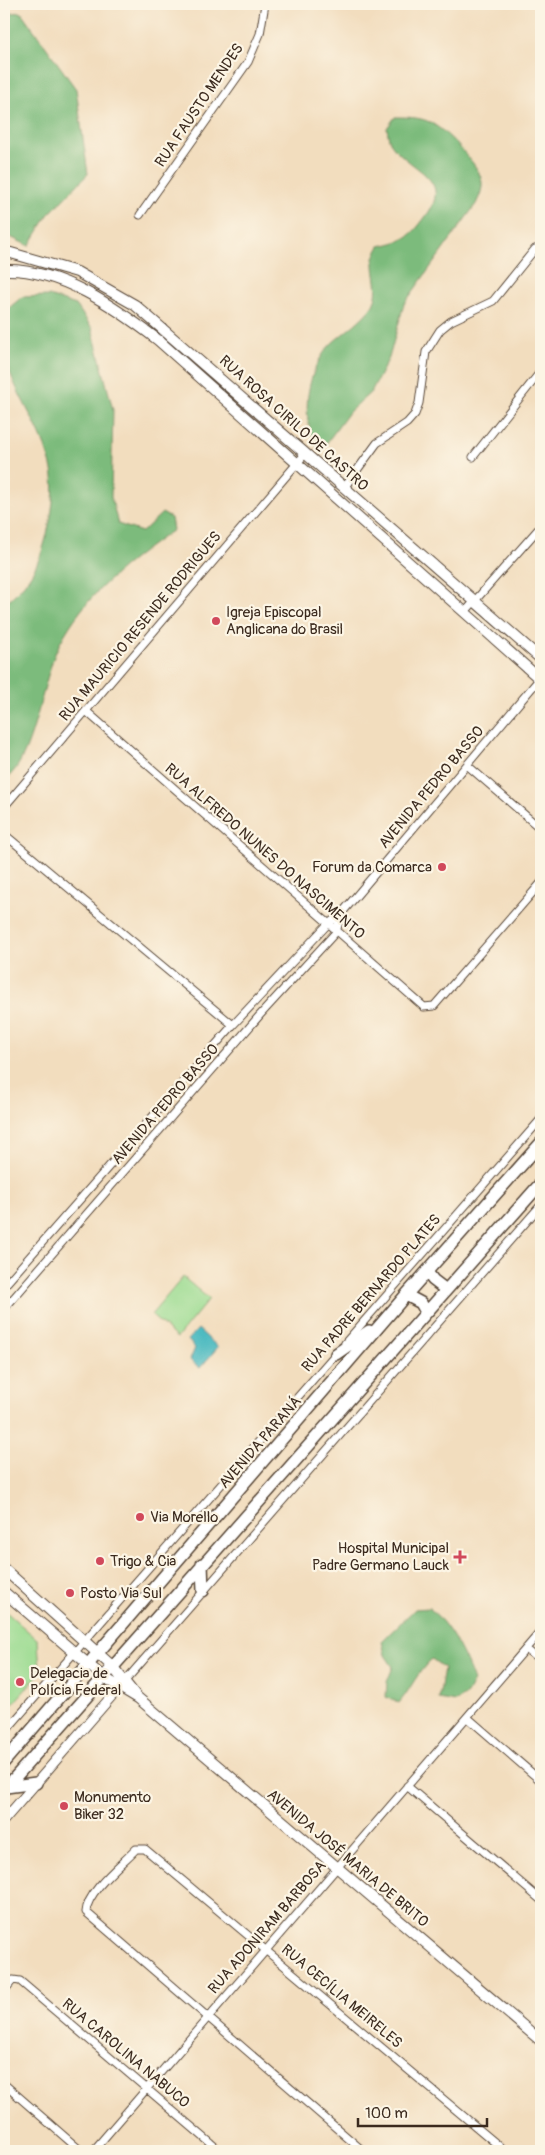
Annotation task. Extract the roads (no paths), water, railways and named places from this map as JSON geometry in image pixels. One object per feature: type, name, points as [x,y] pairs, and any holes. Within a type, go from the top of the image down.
[{"type":"main road","name":"RUA ROSA CIRILO DE CASTRO","points":[[4,251],[77,272],[122,296],[167,331],[344,488],[541,658]]},
{"type":"main road","points":[[4,270],[29,273],[72,285],[125,314],[158,340],[541,678]]},
{"type":"main road","points":[[72,285],[77,272]]},
{"type":"main road","points":[[158,340],[167,331]]},
{"type":"main road","points":[[441,591],[451,581]]},
{"type":"main road","name":"AVENIDA PARANÁ","points":[[4,1762],[99,1654],[406,1295],[541,1143]]},
{"type":"main road","points":[[5,1788],[541,1183]]},
{"type":"main road","points":[[427,1272],[433,1280],[446,1290]]},
{"type":"main road","points":[[406,1295],[421,1303],[426,1312]]},
{"type":"main road","points":[[336,1354],[385,1320]]},
{"type":"main road","points":[[202,1564],[203,1591]]},
{"type":"main road","name":"AVENIDA JOSÉ MARIA DE BRITO","points":[[4,1569],[112,1666],[122,1684],[541,2041]]},
{"type":"main road","name":"AVENIDA JOSÉ MARIA DE BRITO","points":[[4,1592],[103,1677],[122,1684]]},
{"type":"main road","points":[[5,1788],[36,1783]]},
{"type":"street","name":"RUA FAUSTO MENDES","points":[[140,215],[248,62],[260,34],[265,4]]},
{"type":"street","points":[[344,488],[377,443],[407,423],[414,414],[419,403],[426,352],[440,330],[451,321],[493,301],[535,249]]},
{"type":"street","points":[[472,457],[541,371]]},
{"type":"street","name":"RUA MAURICIO RESENDE RODRIGUES","points":[[4,807],[306,454]]},
{"type":"street","points":[[465,612],[541,526]]},
{"type":"street","name":"AVENIDA PEDRO BASSO","points":[[4,1286],[233,1025],[327,925],[341,914],[541,678]]},
{"type":"street","name":"RUA ALFREDO NUNES DO NASCIMENTO","points":[[86,711],[327,925],[424,1007],[434,1006],[541,883]]},
{"type":"street","points":[[467,765],[541,829]]},
{"type":"street","points":[[4,834],[233,1025]]},
{"type":"street","name":"AVENIDA PEDRO BASSO","points":[[4,1309],[254,1022],[336,932],[341,914]]},
{"type":"street","name":"RUA PADRE BERNARDO PLATES","points":[[4,1733],[541,1120]]},
{"type":"street","points":[[4,1820],[541,1205]]},
{"type":"street","name":"RUA ADONIRAM BARBOSA","points":[[92,2151],[541,1631]]},
{"type":"street","points":[[526,1648],[541,1661]]},
{"type":"street","points":[[467,1717],[541,1782]]},
{"type":"street","points":[[407,1786],[541,1900]]},
{"type":"street","name":"RUA CECÍLIA MEIRELES","points":[[207,2017],[86,1912],[86,1904],[92,1895],[136,1849],[145,1849],[266,1948],[505,2151]]},
{"type":"street","name":"RUA CAROLINA NABUCO","points":[[4,1991],[13,1980],[20,1981],[220,2151]]},
{"type":"street","points":[[207,2017],[363,2151]]},
{"type":"street","points":[[4,2084],[82,2151]]},
{"type":"water","points":[[198,1329],[218,1347],[200,1368],[190,1360],[195,1348],[188,1340]]},
{"type":"place","name":"Igreja Episcopal Anglicana do Brasil","points":[[216,621]]},
{"type":"place","name":"Forum da Comarca","points":[[442,867]]},
{"type":"place","name":"Via Morello","points":[[140,1517]]},
{"type":"place","name":"Hospital Municipal Padre Germano Lauck","points":[[460,1557]]},
{"type":"place","name":"Trigo & Cia","points":[[100,1561]]},
{"type":"place","name":"Posto Via Sul","points":[[70,1593]]},
{"type":"place","name":"Delegacia de Polícia Federal","points":[[20,1682]]},
{"type":"place","name":"Monumento Biker 32","points":[[64,1806]]}]
